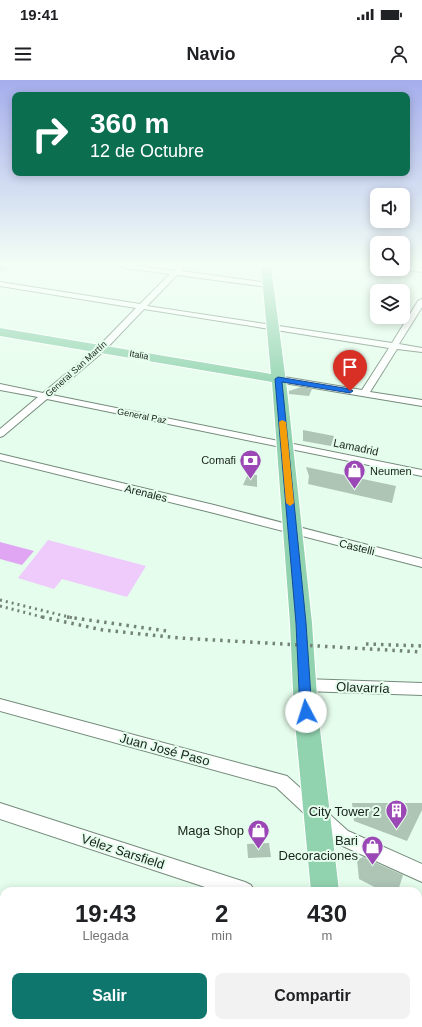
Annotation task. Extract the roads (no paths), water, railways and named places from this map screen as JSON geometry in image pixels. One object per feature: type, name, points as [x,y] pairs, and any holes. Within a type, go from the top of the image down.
[{"type":"main road","points":[[270,310],[301,623],[304,685],[325,887]]},
{"type":"main road","name":"Italia","points":[[0,332],[278,379]]},
{"type":"street","name":"General San Martín","points":[[0,434],[101,348],[140,310]]},
{"type":"street","points":[[163,310],[422,350]]},
{"type":"street","points":[[365,393],[416,310]]},
{"type":"street","points":[[278,379],[422,403]]},
{"type":"street","name":"General Paz","points":[[0,387],[284,444]]},
{"type":"street","name":"Lamadrid","points":[[284,444],[422,473]]},
{"type":"street","name":"Arenales","points":[[0,457],[292,530]]},
{"type":"street","name":"Castelli","points":[[292,530],[422,563]]},
{"type":"street","name":"Olavarría","points":[[304,685],[422,689]]},
{"type":"street","name":"Juan José Paso","points":[[0,705],[281,781],[318,816],[350,841],[422,873]]},
{"type":"street","name":"Vélez Sarsfield","points":[[0,811],[234,887]]},
{"type":"railway","points":[[0,600],[71,618]]},
{"type":"railway","points":[[0,606],[43,617]]},
{"type":"railway","points":[[43,617],[103,630],[179,638],[422,652]]},
{"type":"railway","points":[[67,617],[71,618]]},
{"type":"railway","points":[[71,618],[167,631]]},
{"type":"railway","points":[[366,644],[422,646]]},
{"type":"place","name":"Comafi","points":[[251,480]]},
{"type":"place","name":"Neumen","points":[[355,490]]},
{"type":"place","name":"City Tower 2","points":[[396,830]]},
{"type":"place","name":"Maga Shop","points":[[259,850]]},
{"type":"place","name":"Bari Decoraciones","points":[[373,866]]}]
